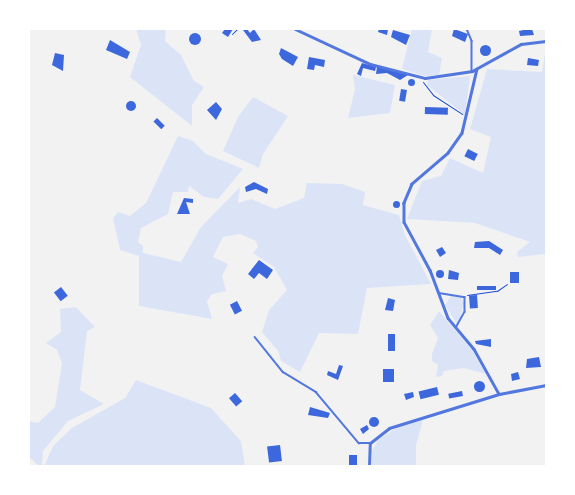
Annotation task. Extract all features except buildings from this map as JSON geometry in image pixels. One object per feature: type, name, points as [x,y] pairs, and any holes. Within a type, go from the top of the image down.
[{"type":"street","points":[[295,29],[370,64],[421,77],[472,71],[521,44],[546,41]]},
{"type":"street","points":[[477,69],[469,115],[451,150],[412,184],[404,203],[406,228],[456,328],[474,349],[499,394]]},
{"type":"street","points":[[369,466],[370,444],[395,425],[499,394],[546,385]]},
{"type":"lane","points":[[467,29],[472,41],[472,71]]},
{"type":"lane","points":[[439,294],[465,297],[465,312],[456,328]]},
{"type":"lane","points":[[255,337],[283,372],[319,395],[359,443],[370,444]]},
{"type":"path","points":[[232,34],[237,29]]},
{"type":"path","points":[[421,77],[424,86],[433,95],[469,115]]},
{"type":"path","points":[[465,297],[497,291],[507,284]]},
{"type":"shaded area","points":[[136,29],[166,29],[165,41],[181,55],[194,81],[204,87],[192,105],[192,126],[130,77],[141,45]]},
{"type":"shaded area","points":[[412,29],[432,29],[428,52],[442,58],[439,75],[424,76],[402,69]]},
{"type":"shaded area","points":[[546,47],[546,254],[518,257],[517,252],[530,242],[475,223],[407,219],[422,181],[441,176],[450,158],[483,173],[491,137],[470,129],[487,69],[542,72]]},
{"type":"shaded area","points":[[353,75],[395,85],[390,113],[348,118],[355,89]]},
{"type":"shaded area","points":[[470,76],[465,115],[427,85],[428,80]]},
{"type":"shaded area","points":[[253,97],[288,116],[263,154],[259,168],[223,151],[238,117]]},
{"type":"shaded area","points":[[178,136],[193,141],[206,154],[243,169],[218,199],[204,197],[189,186],[188,192],[173,192],[168,214],[141,228],[138,242],[143,246],[143,253],[181,262],[201,227],[240,187],[238,203],[251,199],[275,209],[304,198],[307,183],[342,184],[365,192],[363,205],[399,215],[405,235],[431,284],[367,288],[358,334],[319,333],[300,372],[281,361],[278,351],[262,332],[269,310],[287,290],[274,267],[253,253],[258,247],[256,241],[240,234],[223,237],[213,257],[228,264],[222,276],[226,291],[212,294],[207,301],[212,319],[139,306],[139,256],[120,250],[113,218],[118,212],[130,216],[146,203]]},
{"type":"shaded area","points":[[451,296],[460,296],[464,303],[458,326],[445,305]]},
{"type":"shaded area","points":[[76,307],[95,327],[87,331],[80,390],[104,404],[68,421],[43,451],[42,466],[39,466],[29,457],[29,421],[38,423],[55,407],[62,363],[57,350],[46,343],[61,332],[60,309]]},
{"type":"shaded area","points":[[439,311],[472,350],[486,374],[464,368],[444,371],[442,376],[436,377],[438,365],[432,361],[432,354],[438,338],[430,325]]},
{"type":"shaded area","points":[[136,380],[211,408],[241,441],[245,466],[44,466],[53,446],[72,428],[125,398]]},
{"type":"shaded area","points":[[423,420],[416,445],[416,466],[372,466],[372,451],[378,440],[400,426]]}]
